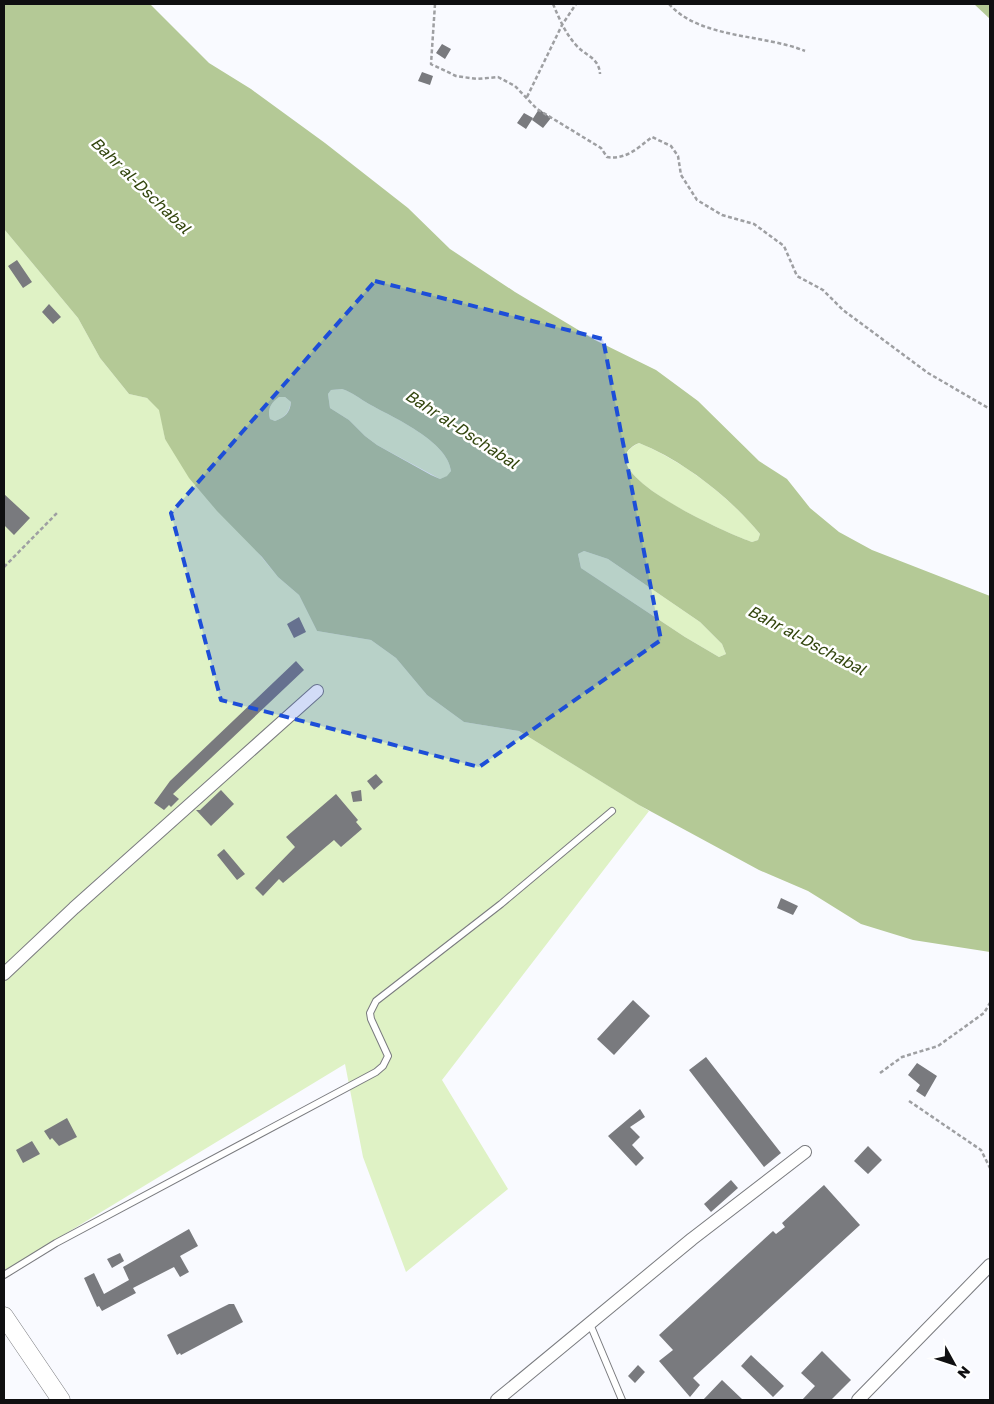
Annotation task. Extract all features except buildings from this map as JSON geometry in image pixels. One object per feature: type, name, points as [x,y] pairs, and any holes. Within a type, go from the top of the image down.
[{"type":"main road","points":[[4,1316],[61,1400]]},
{"type":"street","points":[[4,974],[74,908],[317,691]]},
{"type":"street","points":[[497,1400],[692,1239],[805,1152]]},
{"type":"street","points":[[858,1400],[990,1265]]},
{"type":"lane","points":[[4,1275],[56,1243],[376,1072],[383,1066],[388,1056],[371,1019],[370,1013],[376,1001],[501,904],[612,810]]},
{"type":"lane","points":[[589,1323],[622,1400]]},
{"type":"path","points":[[435,4],[431,64],[456,76],[477,79],[498,77],[515,86],[537,108],[601,148],[607,156],[618,158],[623,156],[652,137],[671,146],[678,156],[681,175],[697,200],[722,215],[754,224],[784,246],[797,276],[823,290],[842,310],[928,373],[990,409]]},
{"type":"path","points":[[553,4],[562,25],[577,47],[592,57],[600,66],[600,74]]},
{"type":"path","points":[[527,97],[562,25],[576,4]]},
{"type":"path","points":[[669,4],[678,14],[697,22],[736,35],[785,43],[805,51]]},
{"type":"path","points":[[4,567],[57,513]]},
{"type":"path","points":[[880,1073],[902,1057],[938,1046],[984,1013],[990,1003]]},
{"type":"path","points":[[909,1101],[981,1150],[990,1168]]},
{"type":"highlighted area","points":[[375,281],[603,339],[661,640],[479,767],[221,700],[171,513]]},
{"type":"shaded area","points":[[4,229],[78,318],[100,358],[129,394],[147,398],[160,410],[165,439],[278,577],[299,595],[317,631],[371,640],[396,658],[427,695],[464,722],[519,731],[649,811],[442,1080],[508,1189],[406,1272],[363,1157],[345,1064],[4,1271]]},
{"type":"shaded area","points":[[342,389],[418,431],[430,440],[448,460],[451,471],[448,476],[440,479],[377,445],[349,420],[330,408],[328,394],[331,390]]},
{"type":"shaded area","points":[[279,397],[285,397],[291,402],[286,414],[275,421],[270,419],[269,409]]},
{"type":"shaded area","points":[[639,443],[672,460],[705,481],[748,520],[760,534],[758,540],[752,542],[692,515],[666,500],[644,484],[629,469],[626,455]]},
{"type":"shaded area","points":[[584,551],[608,559],[700,622],[722,644],[726,654],[719,657],[685,637],[581,568],[578,554]]},
{"type":"water","name":"Bahr al-Dschabal","points":[[4,4],[150,4],[209,63],[251,89],[325,143],[408,208],[450,249],[515,292],[595,340],[656,370],[698,401],[759,461],[787,479],[810,508],[839,532],[872,550],[990,596],[990,952],[913,940],[861,924],[808,891],[759,870],[639,805],[519,731],[464,722],[427,695],[396,658],[371,640],[317,631],[299,595],[278,577],[189,478],[165,439],[159,410],[147,398],[129,394],[100,358],[78,318],[4,229]],"holes":[[[342,389],[349,392],[418,431],[440,450],[448,460],[451,471],[447,476],[440,479],[377,445],[349,420],[330,408],[328,394],[331,390]],[[279,397],[285,397],[291,402],[286,414],[275,421],[270,419],[269,412],[272,404]],[[639,443],[672,459],[720,493],[760,534],[758,540],[752,542],[739,537],[666,500],[643,484],[629,468],[626,454]],[[584,551],[608,559],[700,622],[722,644],[726,654],[719,657],[685,637],[581,568],[578,554]]]},
{"type":"water","points":[[974,4],[990,4],[990,19]]}]
